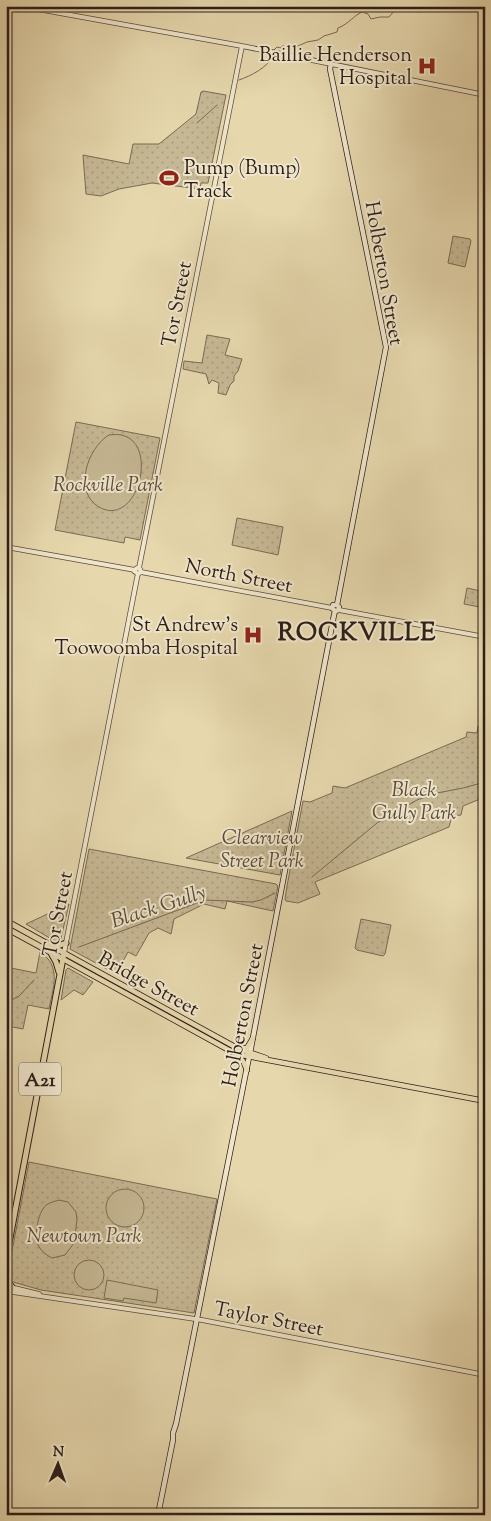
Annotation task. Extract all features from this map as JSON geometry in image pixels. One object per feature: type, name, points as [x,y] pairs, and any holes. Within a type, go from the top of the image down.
[{"type":"highway","name":"Bridge Street","points":[[6,921],[52,950]]},
{"type":"highway","name":"Bridge Street","points":[[6,928],[63,956]]},
{"type":"highway","points":[[60,975],[52,950],[66,944]]},
{"type":"highway","name":"Tor Street","points":[[6,1259],[63,956]]},
{"type":"highway","points":[[6,1280],[9,1286]]},
{"type":"main road","name":"Holberton Street","points":[[158,1515],[250,1055],[386,347],[330,69],[331,64]]},
{"type":"main road","name":"Bridge Street","points":[[63,956],[73,965],[236,1054],[250,1055],[485,1101]]},
{"type":"main road","name":"Bridge Street","points":[[63,956],[250,1055]]},
{"type":"main road","points":[[61,969],[73,965]]},
{"type":"main road","points":[[236,1048],[247,1048],[253,1038]]},
{"type":"main road","points":[[236,1054],[243,1061],[247,1070]]},
{"type":"street","points":[[21,6],[242,46],[485,94]]},
{"type":"street","name":"Tor Street","points":[[63,956],[242,46]]},
{"type":"street","name":"North Street","points":[[6,547],[485,637]]},
{"type":"street","name":"Taylor Street","points":[[9,1286],[46,1296]]},
{"type":"street","name":"Taylor Street","points":[[6,1291],[197,1319],[485,1375]]},
{"type":"green space","points":[[201,92],[226,95],[208,183],[201,183],[200,189],[152,183],[119,189],[101,196],[86,194],[83,155],[129,164],[133,144],[159,144],[196,114]]},
{"type":"green space","points":[[453,236],[470,239],[471,241],[465,267],[448,263]]},
{"type":"green space","points":[[207,335],[230,339],[225,355],[242,359],[234,376],[234,381],[226,395],[218,393],[219,383],[212,380],[209,384],[206,374],[183,369],[184,361],[202,363]]},
{"type":"green space","name":"Rockville Park","points":[[76,422],[160,438],[140,540],[125,537],[124,543],[55,530]]},
{"type":"green space","points":[[109,435],[126,436],[137,446],[141,460],[140,477],[135,492],[126,505],[114,510],[99,507],[91,500],[86,491],[85,481],[86,470],[94,450]]},
{"type":"green space","points":[[237,518],[283,527],[278,555],[232,545]]},
{"type":"green space","points":[[467,588],[485,592],[485,608],[464,604]]},
{"type":"green space","name":"Black Gully Park","points":[[478,726],[485,727],[485,797],[463,806],[461,815],[452,816],[449,827],[315,882],[320,894],[298,903],[286,901],[287,886],[303,801],[310,802],[332,793],[333,786],[345,788],[466,737],[467,732],[477,733]]},
{"type":"green space","name":"Clearview Street Park","points":[[292,811],[280,875],[186,858]]},
{"type":"green space","points":[[89,849],[276,884],[278,886],[273,911],[227,901],[225,909],[204,904],[174,919],[171,934],[158,928],[149,933],[136,956],[128,952],[116,974],[70,949]]},
{"type":"green space","points":[[69,904],[60,942],[58,943],[26,924]]},
{"type":"green space","points":[[361,919],[391,925],[383,956],[355,948]]},
{"type":"green space","points":[[40,952],[47,958],[54,971],[54,985],[49,1009],[28,1005],[23,1029],[7,1026],[6,1029],[6,967],[36,973]]},
{"type":"green space","points":[[68,968],[93,982],[83,995],[74,990],[61,1000],[66,970]]},
{"type":"green space","name":"Newtown Park","points":[[29,1162],[217,1199],[194,1313],[41,1290],[13,1282],[9,1279],[8,1272]]},
{"type":"green space","points":[[125,1189],[139,1194],[144,1208],[139,1222],[125,1227],[111,1222],[106,1208],[111,1194]]},
{"type":"green space","points":[[59,1200],[68,1202],[76,1212],[77,1220],[74,1243],[65,1255],[52,1258],[44,1253],[38,1245],[37,1229],[39,1217],[45,1207],[49,1203]]},
{"type":"green space","points":[[89,1260],[100,1264],[104,1275],[100,1286],[89,1290],[78,1286],[74,1275],[78,1264]]},
{"type":"green space","points":[[107,1280],[158,1290],[156,1303],[124,1298],[123,1301],[104,1298]]},
{"type":"waterway","points":[[274,50],[282,46],[298,46],[337,32],[338,28],[362,12],[368,14],[371,19],[389,17],[395,10],[419,12],[427,11],[435,6]]},
{"type":"waterway","points":[[239,80],[259,71],[273,56]]},
{"type":"waterway","points":[[197,123],[217,105]]},
{"type":"waterway","name":"Black Gully","points":[[312,877],[377,823],[417,800],[437,793],[485,782]]},
{"type":"waterway","name":"Black Gully","points":[[79,947],[205,900],[252,902],[275,893]]},
{"type":"waterway","points":[[6,1003],[19,996],[34,980]]},
{"type":"place","name":"Baillie Henderson Hospital","points":[[427,66]]},
{"type":"place","name":"Pump (Bump) Track","points":[[169,178]]},
{"type":"place","name":"St Andrew's Toowoomba Hospital","points":[[253,635]]},
{"type":"district","name":"ROCKVILLE","points":[[357,631]]}]
